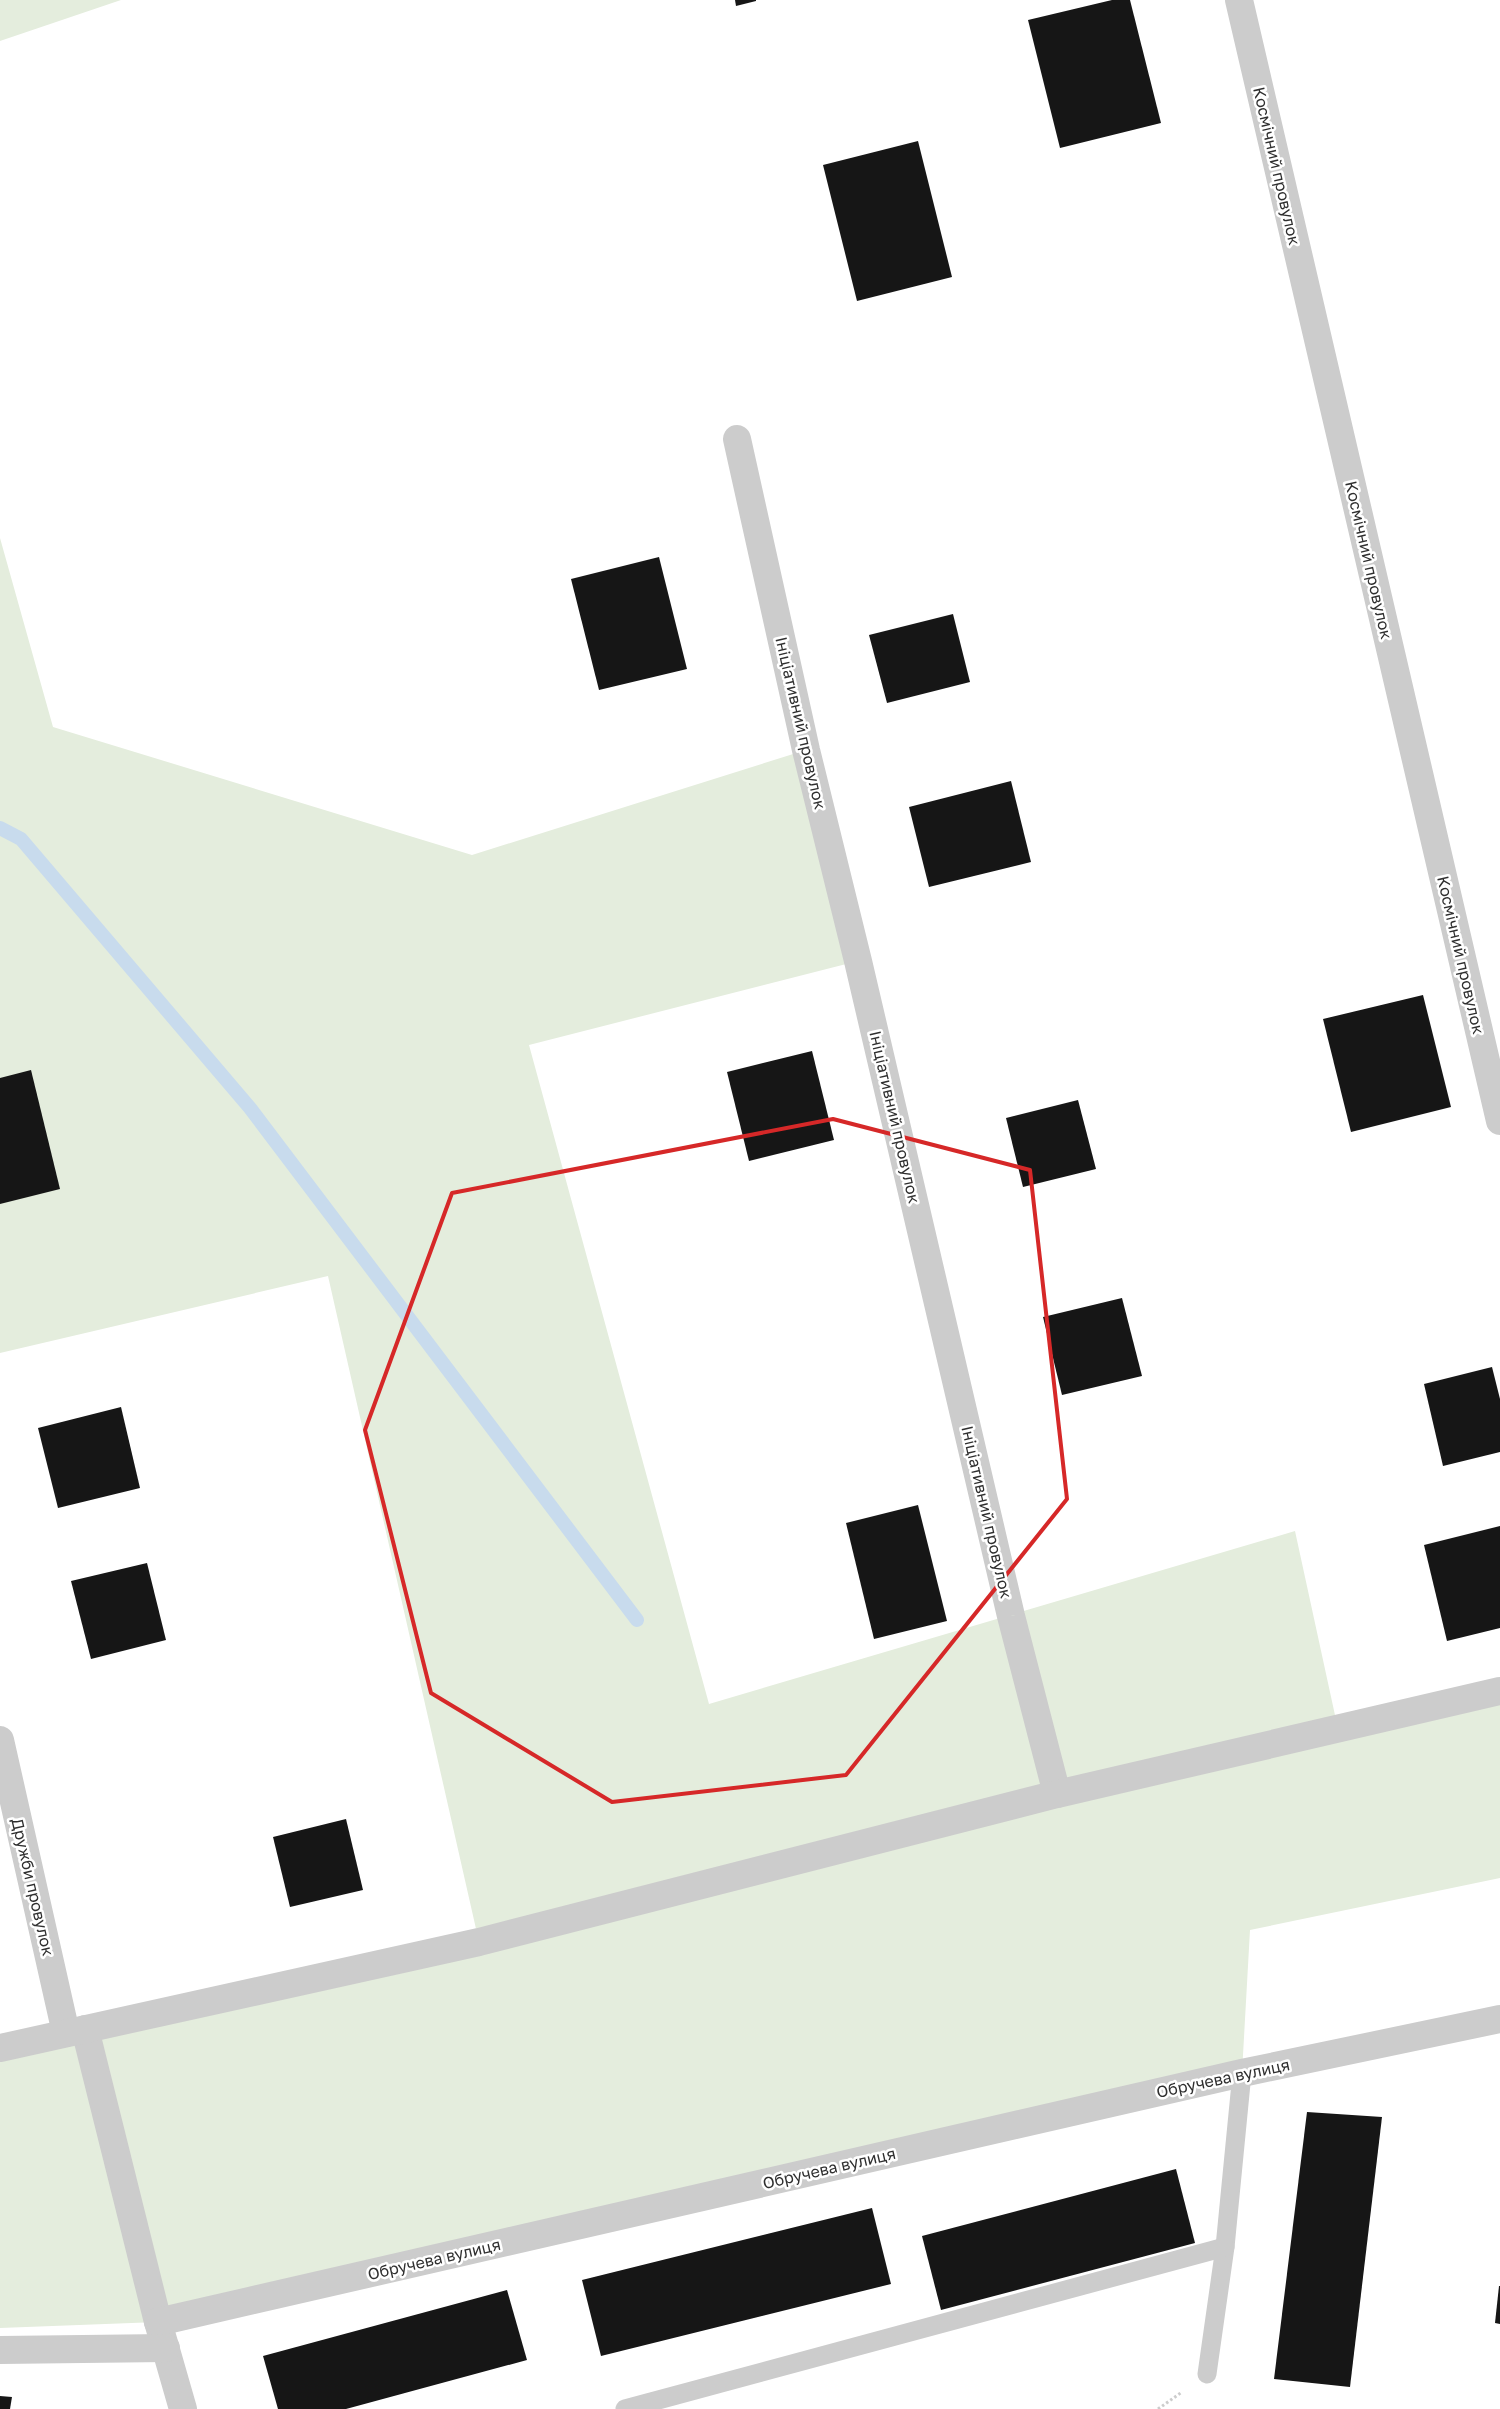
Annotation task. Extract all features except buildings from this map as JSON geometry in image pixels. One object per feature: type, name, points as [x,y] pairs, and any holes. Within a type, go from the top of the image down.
[{"type":"street","name":"Космічний провулок","points":[[1239,0],[1500,1121]]},
{"type":"street","name":"Ініціативний провулок","points":[[737,439],[806,750],[858,961],[1011,1616],[1057,1794]]},
{"type":"street","points":[[0,2048],[479,1942],[1057,1794],[1500,1691]]},
{"type":"street","name":"Дружби провулок","points":[[0,1740],[76,2031],[182,2409]]},
{"type":"street","name":"Обручева вулиця","points":[[0,2350],[162,2335],[1242,2073],[1500,2019]]},
{"type":"lane","points":[[1207,2374],[1225,2247],[1242,2073]]},
{"type":"lane","points":[[625,2409],[1225,2247]]},
{"type":"highlighted area","points":[[833,1119],[1030,1170],[1067,1499],[846,1775],[612,1802],[431,1693],[365,1430],[452,1193]]},
{"type":"green space","points":[[0,0],[121,0],[0,41]]},
{"type":"green space","points":[[0,538],[53,727],[472,855],[806,750],[858,961],[529,1045],[709,1704],[1295,1531],[1338,1729],[1500,1691],[1500,1878],[1250,1930],[1242,2073],[158,2322],[0,2328],[0,2048],[479,1942],[328,1276],[0,1353]]},
{"type":"waterway","points":[[0,828],[21,839],[250,1108],[637,1620]]}]
